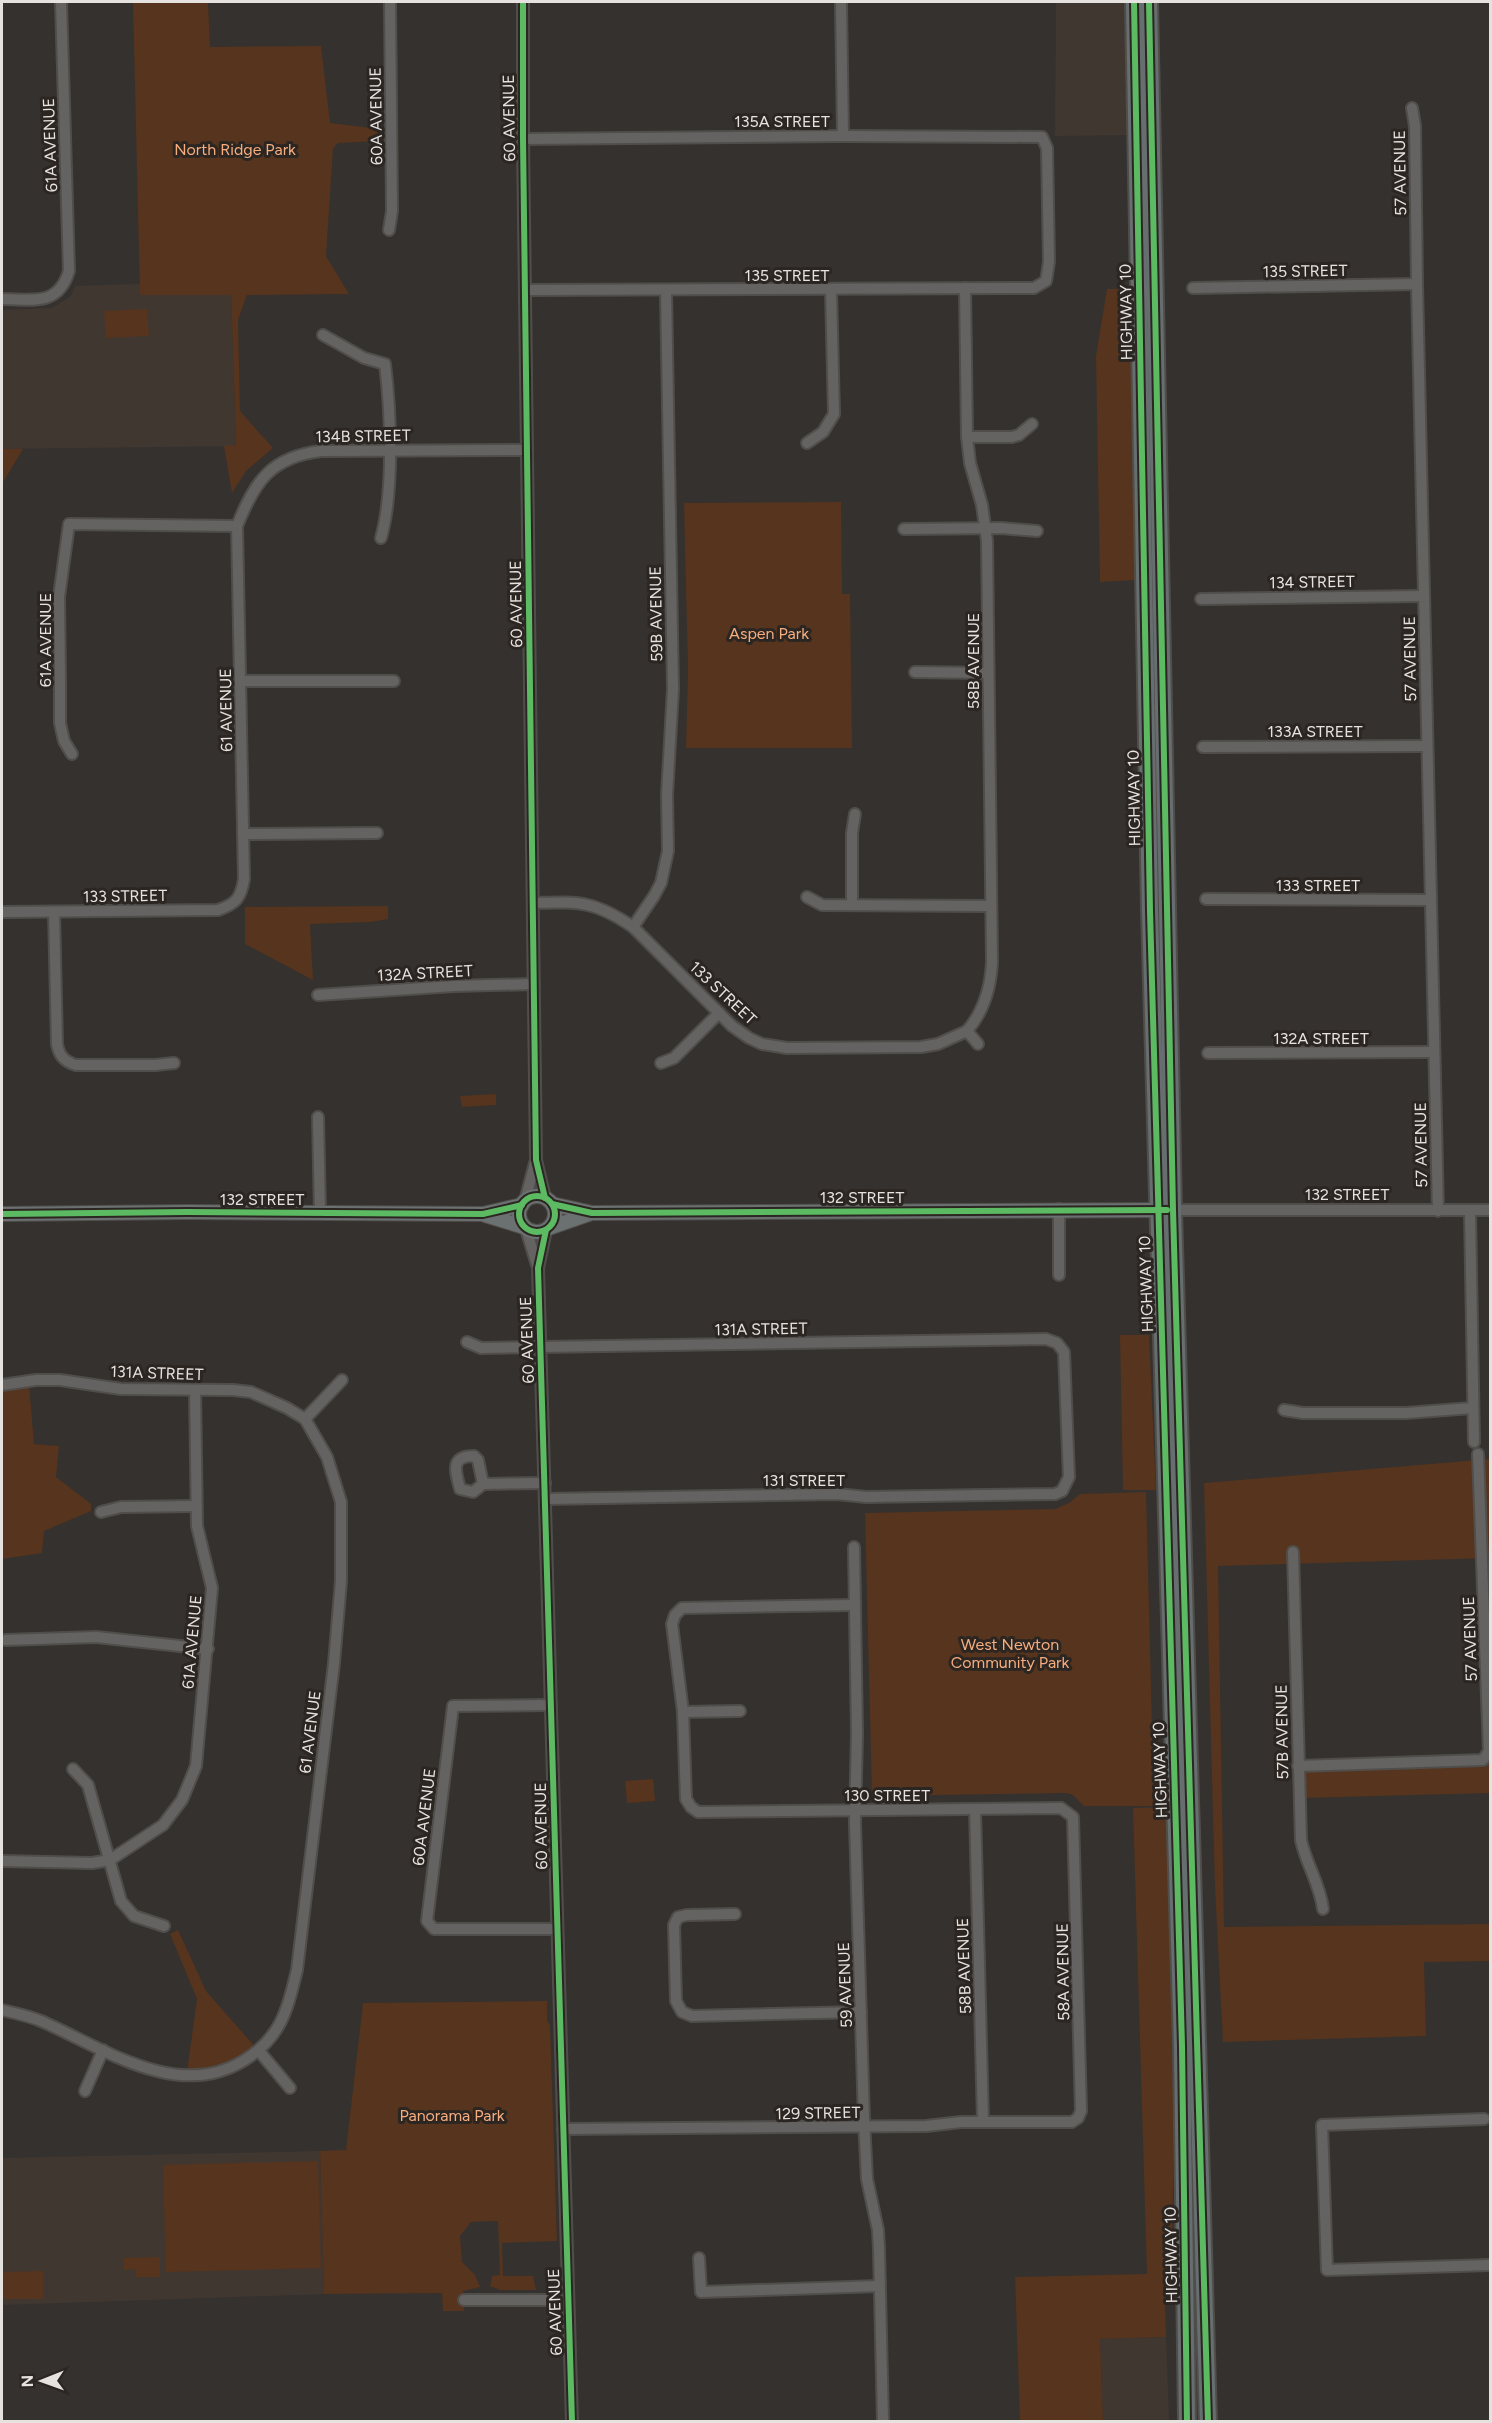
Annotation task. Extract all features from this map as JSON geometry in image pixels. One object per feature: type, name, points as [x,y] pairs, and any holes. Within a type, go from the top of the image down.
[{"type":"highway","name":"HIGHWAY 10","points":[[1134,2],[1165,1210],[1182,2046],[1187,2421]]},
{"type":"highway","name":"HIGHWAY 10","points":[[1149,2],[1165,1210],[1208,2421]]},
{"type":"highway","points":[[1151,125],[1158,109],[1156,2]]},
{"type":"main road","points":[[535,1196],[549,1201],[555,1214],[548,1229],[536,1232],[525,1228],[519,1216],[523,1203],[535,1196]]},
{"type":"main road","name":"132 STREET","points":[[549,1201],[592,1213],[1165,1210]]},
{"type":"main road","name":"132 STREET","points":[[2,1214],[483,1214],[523,1203]]},
{"type":"main road","name":"132 STREET","points":[[548,1229],[592,1213]]},
{"type":"main road","name":"132 STREET","points":[[483,1214],[525,1228]]},
{"type":"street","name":"61A AVENUE","points":[[2,299],[48,299],[64,286],[69,272],[61,2]]},
{"type":"street","name":"60A AVENUE","points":[[389,230],[392,212],[390,2]]},
{"type":"street","points":[[841,2],[843,136]]},
{"type":"street","name":"60 AVENUE","points":[[522,4],[536,1160],[549,1201]]},
{"type":"street","name":"57 AVENUE","points":[[1412,108],[1415,126],[1437,1211]]},
{"type":"street","name":"135A STREET","points":[[523,139],[1042,137],[1047,148],[1049,262],[1046,281]]},
{"type":"street","name":"135 STREET","points":[[525,290],[1034,288],[1046,281]]},
{"type":"street","name":"135 STREET","points":[[1193,288],[1417,284]]},
{"type":"street","name":"58B AVENUE","points":[[965,288],[967,437],[970,463],[986,528],[990,906],[990,981],[983,1006],[967,1031]]},
{"type":"street","points":[[807,443],[823,432],[834,414],[831,290]]},
{"type":"street","name":"59B AVENUE","points":[[633,927],[657,889],[664,872],[668,851],[667,795],[673,689],[666,291]]},
{"type":"street","points":[[323,334],[364,358],[385,364],[388,391],[388,514],[381,538]]},
{"type":"street","points":[[967,437],[1019,435],[1032,424]]},
{"type":"street","name":"134B STREET","points":[[237,526],[248,498],[259,480],[272,468],[300,454],[321,451],[527,450]]},
{"type":"street","name":"61A AVENUE","points":[[72,754],[64,741],[60,723],[59,597],[69,524],[237,526]]},
{"type":"street","name":"61 AVENUE","points":[[237,526],[243,834],[242,893]]},
{"type":"street","points":[[904,529],[986,528],[1037,531]]},
{"type":"street","name":"134 STREET","points":[[1200,599],[1424,596]]},
{"type":"street","points":[[915,672],[987,673]]},
{"type":"street","points":[[240,681],[394,681]]},
{"type":"street","name":"133A STREET","points":[[1203,747],[1427,746]]},
{"type":"street","points":[[852,905],[852,833],[855,814]]},
{"type":"street","points":[[243,834],[376,833]]},
{"type":"street","name":"133 STREET","points":[[2,912],[218,910],[231,906],[242,893]]},
{"type":"street","points":[[807,897],[822,905],[990,906]]},
{"type":"street","name":"133 STREET","points":[[1206,899],[1431,900]]},
{"type":"street","name":"133 STREET","points":[[533,903],[576,903],[607,910],[633,927],[732,1026],[762,1044],[778,1047],[921,1047],[938,1044],[967,1031]]},
{"type":"street","points":[[54,912],[57,1044],[63,1059],[70,1064],[82,1065],[174,1063]]},
{"type":"street","name":"132A STREET","points":[[318,995],[454,986],[534,984]]},
{"type":"street","points":[[661,1063],[674,1058],[719,1013]]},
{"type":"street","points":[[967,1031],[978,1044]]},
{"type":"street","name":"132A STREET","points":[[1208,1053],[1434,1052]]},
{"type":"street","points":[[318,1117],[320,1213]]},
{"type":"street","name":"60 AVENUE","points":[[523,1203],[536,1160]]},
{"type":"street","points":[[1059,1209],[1059,1275]]},
{"type":"street","name":"132 STREET","points":[[1165,1210],[1491,1210]]},
{"type":"street","points":[[1470,1211],[1474,1442]]},
{"type":"street","name":"60 AVENUE","points":[[525,1228],[538,1268],[572,2421]]},
{"type":"street","name":"60 AVENUE","points":[[538,1268],[548,1229]]},
{"type":"street","name":"131A STREET","points":[[467,1342],[481,1348],[541,1348],[1046,1340],[1057,1343],[1064,1352],[1065,1359],[1069,1477],[1062,1491]]},
{"type":"street","name":"131A STREET","points":[[2,1385],[36,1380],[60,1380],[121,1389],[251,1392],[305,1419]]},
{"type":"street","points":[[305,1419],[342,1380]]},
{"type":"street","name":"61A AVENUE","points":[[110,1860],[163,1825],[182,1800],[196,1766],[212,1588],[197,1526],[195,1390]]},
{"type":"street","points":[[1284,1410],[1303,1413],[1406,1413],[1472,1408]]},
{"type":"street","name":"61 AVENUE","points":[[259,2052],[274,2036],[287,2012],[297,1970],[334,1663],[341,1581],[341,1502],[327,1457],[305,1419]]},
{"type":"street","name":"57 AVENUE","points":[[1298,1766],[1483,1760],[1489,1751],[1488,1642],[1478,1454]]},
{"type":"street","points":[[483,1484],[545,1483]]},
{"type":"street","name":"131 STREET","points":[[545,1499],[837,1494],[878,1497],[1046,1494],[1062,1491]]},
{"type":"street","points":[[101,1512],[121,1507],[196,1506]]},
{"type":"street","name":"59 AVENUE","points":[[854,1547],[857,1733],[855,1811],[864,2127],[867,2179],[878,2230],[883,2421]]},
{"type":"street","name":"57B AVENUE","points":[[1293,1552],[1301,1840],[1323,1909]]},
{"type":"street","points":[[740,1711],[683,1712],[672,1624],[675,1615],[682,1608],[855,1605]]},
{"type":"street","points":[[6,1640],[96,1637],[208,1649]]},
{"type":"street","name":"60A AVENUE","points":[[551,1705],[453,1706],[427,1921],[434,1929],[557,1929]]},
{"type":"street","name":"130 STREET","points":[[683,1712],[687,1799],[691,1808],[698,1812],[1061,1808],[1073,1817]]},
{"type":"street","points":[[73,1769],[88,1785],[122,1901],[134,1916],[164,1926]]},
{"type":"street","name":"58B AVENUE","points":[[975,1809],[983,2121]]},
{"type":"street","name":"58A AVENUE","points":[[1072,2122],[1082,2111],[1073,1817]]},
{"type":"street","points":[[2,1861],[92,1863],[110,1860]]},
{"type":"street","points":[[735,1914],[678,1917],[674,1925],[676,2001],[682,2012],[692,2016],[861,2012]]},
{"type":"street","points":[[2,2010],[38,2020],[148,2069],[170,2075],[215,2074],[259,2052],[290,2088]]},
{"type":"street","points":[[85,2091],[103,2050]]},
{"type":"street","points":[[1484,2119],[1322,2124],[1327,2270],[1491,2265]]},
{"type":"street","name":"129 STREET","points":[[563,2129],[926,2126],[983,2121],[1072,2122]]},
{"type":"street","points":[[699,2258],[700,2292],[879,2286]]},
{"type":"street","points":[[464,2300],[557,2300]]},
{"type":"shaded area","points":[[1056,2],[1131,2],[1133,135],[1055,136]]},
{"type":"shaded area","points":[[140,284],[140,295],[231,295],[236,446],[2,449],[2,310],[52,308],[71,296],[75,286]]},
{"type":"shaded area","points":[[320,2151],[324,2294],[2,2305],[2,2158]]},
{"type":"shaded area","points":[[1166,2337],[1169,2421],[1103,2421],[1100,2339]]},
{"type":"green space","name":"North Ridge Park","points":[[133,2],[208,2],[210,47],[321,46],[330,123],[379,129],[379,141],[338,143],[333,148],[326,256],[349,294],[247,295],[238,320],[240,411],[273,448],[246,471],[232,493],[224,446],[236,445],[231,295],[140,295]]},
{"type":"green space","points":[[1107,289],[1133,289],[1137,580],[1100,582],[1096,356]]},
{"type":"green space","points":[[147,309],[149,336],[106,338],[104,311]]},
{"type":"green space","points":[[2,449],[23,449],[2,484]]},
{"type":"green space","name":"Aspen Park","points":[[841,502],[842,594],[850,594],[852,748],[686,748],[688,671],[684,503]]},
{"type":"green space","points":[[388,906],[388,919],[371,922],[310,924],[313,980],[245,944],[245,907]]},
{"type":"green space","points":[[496,1094],[496,1105],[462,1107],[460,1096]]},
{"type":"green space","points":[[1120,1335],[1149,1335],[1156,1490],[1123,1490]]},
{"type":"green space","points":[[29,1384],[34,1444],[59,1446],[56,1477],[91,1504],[91,1511],[44,1531],[42,1553],[2,1559],[2,1388]]},
{"type":"green space","points":[[1490,1459],[1490,1558],[1218,1566],[1224,1927],[1490,1924],[1490,1961],[1424,1962],[1426,2036],[1223,2042],[1215,1888],[1204,1483]]},
{"type":"green space","name":"West Newton Community Park","points":[[1146,1492],[1154,1806],[1084,1806],[1073,1795],[1067,1793],[872,1796],[865,1513],[1055,1509],[1069,1503],[1080,1494]]},
{"type":"green space","points":[[1490,1763],[1490,1793],[1302,1798],[1302,1769],[1313,1766]]},
{"type":"green space","points":[[653,1779],[655,1801],[627,1803],[625,1781]]},
{"type":"green space","points":[[1167,1807],[1174,2103],[1172,2272],[1164,2273],[1166,2337],[1100,2339],[1103,2421],[1020,2421],[1015,2277],[1147,2274],[1133,1808]]},
{"type":"green space","points":[[178,1930],[206,1991],[257,2049],[234,2063],[187,2072],[197,1999],[170,1934]]},
{"type":"green space","name":"Panorama Park","points":[[547,2001],[547,2020],[550,2025],[557,2241],[502,2243],[503,2276],[533,2276],[536,2290],[500,2290],[490,2286],[492,2276],[500,2275],[498,2221],[471,2222],[460,2236],[462,2262],[475,2275],[480,2287],[463,2291],[464,2311],[443,2311],[442,2293],[324,2294],[320,2151],[346,2150],[363,2003]]},
{"type":"green space","points":[[318,2161],[321,2268],[166,2272],[163,2165]]},
{"type":"green space","points":[[160,2257],[160,2277],[136,2277],[136,2269],[124,2270],[123,2258]]},
{"type":"green space","points":[[43,2271],[44,2299],[2,2299],[2,2272]]},
{"type":"cycle path","points":[[523,2],[536,1160],[545,1198]]},
{"type":"cycle path","points":[[1134,2],[1150,911],[1182,2046],[1187,2422]]},
{"type":"cycle path","points":[[1149,2],[1173,1210],[1208,2422]]},
{"type":"cycle path","points":[[537,1196],[550,1201],[555,1214],[550,1227],[537,1232],[524,1227],[519,1214],[524,1201],[537,1196]]},
{"type":"cycle path","points":[[552,1204],[592,1213],[1167,1210]]},
{"type":"cycle path","points":[[2,1214],[187,1212],[483,1214],[522,1205]]},
{"type":"cycle path","points":[[546,1230],[538,1268],[572,2422]]}]
